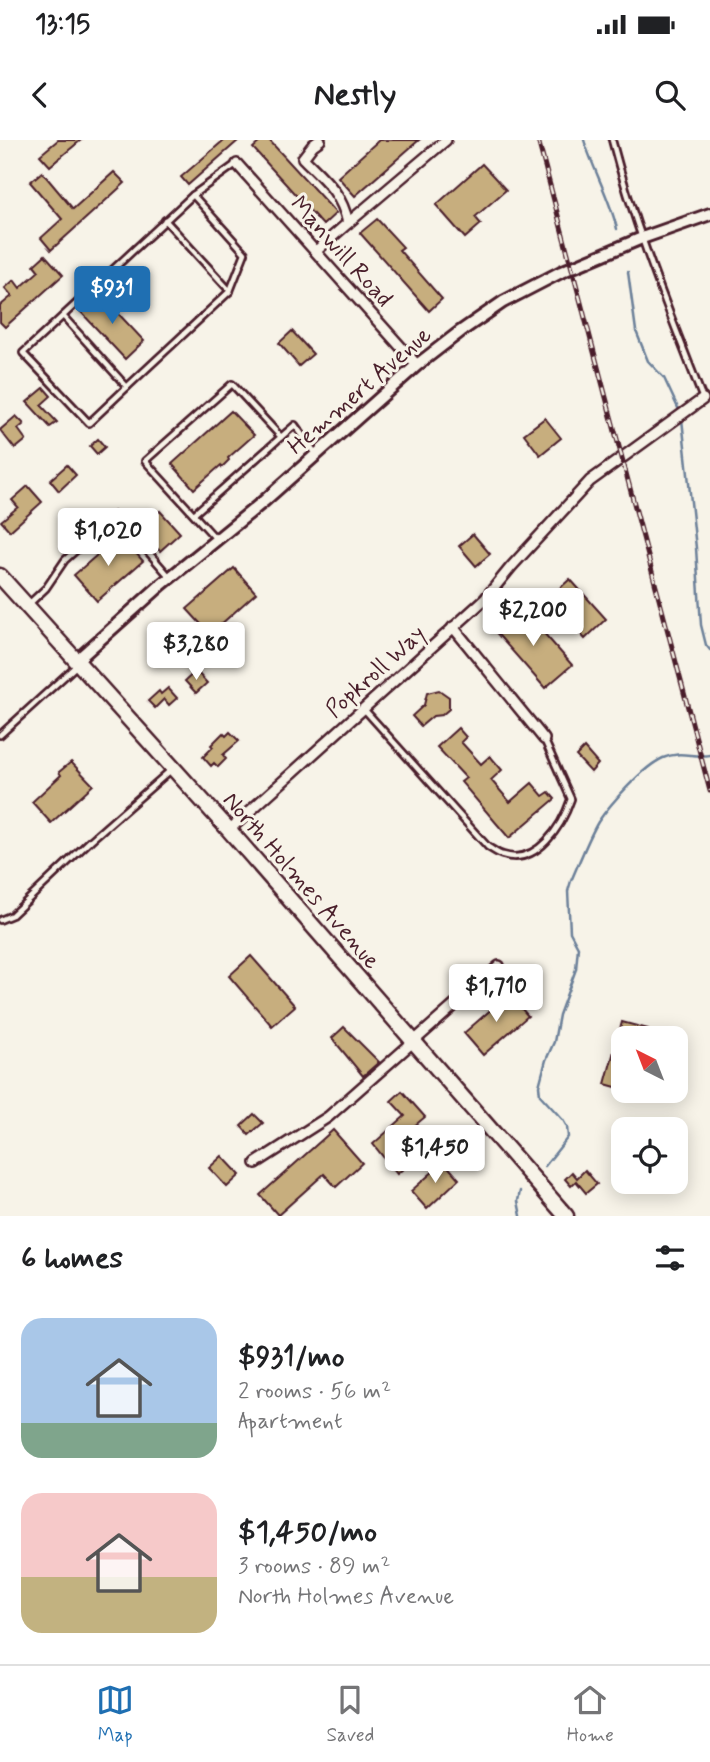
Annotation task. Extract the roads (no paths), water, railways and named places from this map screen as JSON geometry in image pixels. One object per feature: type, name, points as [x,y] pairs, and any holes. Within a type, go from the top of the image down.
[{"type":"main road","name":"North Holmes Avenue","points":[[0,576],[229,830],[566,1216]]},
{"type":"street","points":[[320,140],[303,158],[333,188],[344,204],[348,223]]},
{"type":"street","points":[[316,251],[446,140]]},
{"type":"street","name":"Manwill Road","points":[[237,164],[417,365]]},
{"type":"street","name":"Hemmert Avenue","points":[[77,663],[170,578],[218,541],[417,365],[503,302],[561,272],[642,238],[710,214]]},
{"type":"street","name":"Popkroll Way","points":[[229,830],[485,599],[590,481],[703,399]]},
{"type":"street","points":[[453,627],[544,739]]},
{"type":"street","points":[[256,1163],[328,1117],[499,967]]},
{"type":"lane","points":[[612,140],[626,194],[703,399]]},
{"type":"lane","points":[[193,194],[245,253],[230,292],[89,423],[23,353],[193,194],[237,164]]},
{"type":"lane","points":[[165,220],[230,292]]},
{"type":"lane","points":[[63,316],[127,387]]},
{"type":"lane","points":[[218,541],[145,461],[232,384],[281,437]]},
{"type":"lane","points":[[194,514],[295,425],[316,454]]},
{"type":"lane","points":[[26,606],[46,587],[65,561],[116,515],[170,578]]},
{"type":"lane","points":[[0,735],[77,663]]},
{"type":"lane","points":[[362,708],[488,847],[503,856],[524,856],[551,839],[565,819],[571,800],[544,739]]},
{"type":"lane","points":[[0,920],[12,915],[91,840],[173,768]]},
{"type":"waterway","points":[[584,140],[617,229]]},
{"type":"waterway","points":[[628,272],[636,331],[648,361],[664,378],[678,408]]},
{"type":"waterway","points":[[682,419],[701,625],[710,650]]},
{"type":"waterway","points":[[545,1166],[568,1137],[567,1127],[540,1095],[539,1086],[554,1042],[559,1015],[576,969],[578,947],[570,932],[568,891],[571,881],[598,822],[637,777],[669,756],[710,755]]},
{"type":"waterway","points":[[520,1191],[518,1201],[521,1216]]},
{"type":"railway","points":[[538,140],[710,791]]}]
